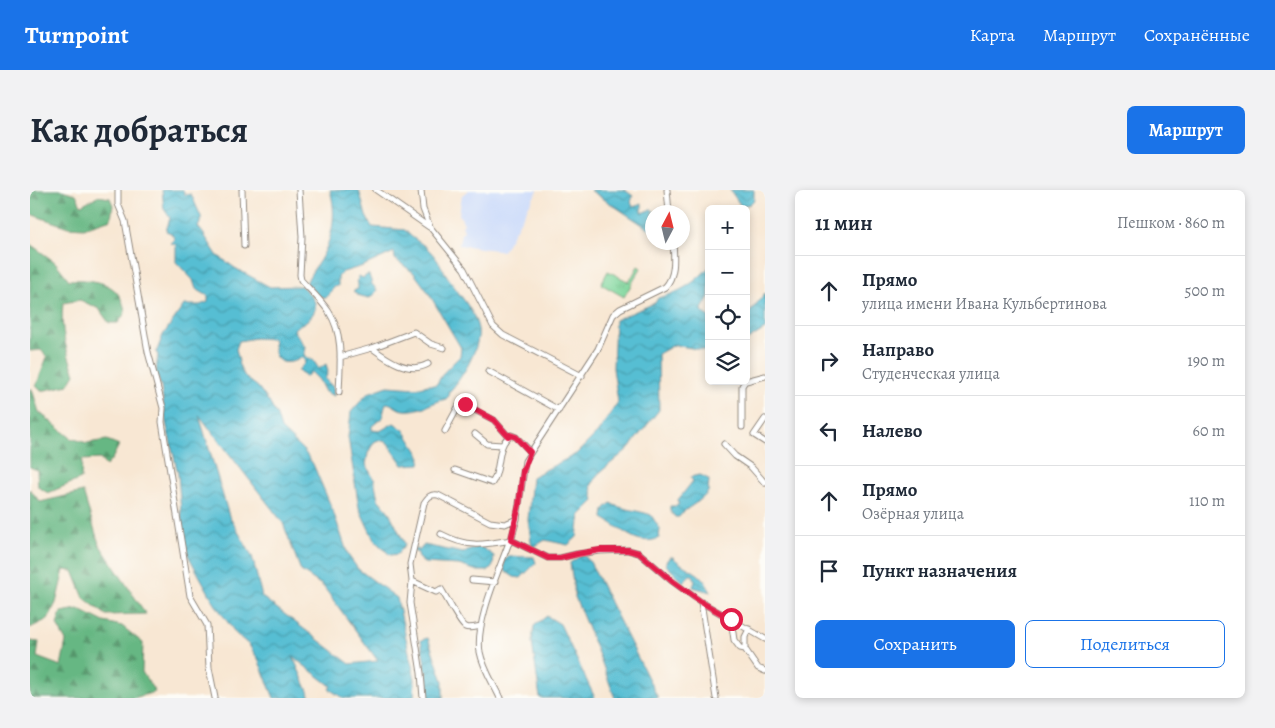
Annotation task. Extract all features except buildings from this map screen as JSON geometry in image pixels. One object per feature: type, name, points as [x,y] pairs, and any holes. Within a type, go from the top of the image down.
[{"type":"street","points":[[118,190],[118,204],[125,221],[148,352],[163,408],[162,422],[190,596],[207,625],[209,668],[215,698]]},
{"type":"street","points":[[242,190],[244,246]]},
{"type":"street","points":[[299,190],[302,237],[300,280],[322,303],[334,322],[338,334],[340,357],[339,392]]},
{"type":"street","points":[[376,190],[430,227],[464,269],[493,326],[497,330],[582,376]]},
{"type":"street","points":[[421,190],[423,208],[430,227]]},
{"type":"street","points":[[667,190],[668,205]]},
{"type":"street","points":[[500,698],[480,654],[479,641],[481,626],[494,582],[511,540],[517,519],[523,471],[530,452],[582,376],[598,349],[613,315],[620,309],[665,287],[669,282],[672,276],[673,250]]},
{"type":"street","points":[[340,357],[372,348],[414,332],[431,344],[444,348]]},
{"type":"street","points":[[372,348],[397,364],[409,368],[420,368],[428,364]]},
{"type":"street","points":[[488,371],[559,410]]},
{"type":"street","points":[[750,380],[765,376]]},
{"type":"street","points":[[742,427],[743,385]]},
{"type":"street","points":[[445,432],[458,406],[465,404],[494,420],[508,436],[516,437],[530,452]]},
{"type":"street","points":[[765,419],[754,435],[765,442]]},
{"type":"street","points":[[475,434],[487,444],[502,445]]},
{"type":"street","points":[[456,470],[490,483],[493,482],[502,445],[508,436]]},
{"type":"street","points":[[724,444],[734,456],[751,467],[765,483]]},
{"type":"street","points":[[423,698],[410,604],[412,581],[410,564],[422,510],[427,498],[432,494],[442,496],[490,522],[498,524],[505,524],[517,519]]},
{"type":"street","points":[[441,534],[455,542],[466,544],[486,544],[511,540],[548,558],[560,558],[600,550],[628,550],[639,553],[672,581],[701,602],[765,639]]},
{"type":"street","points":[[472,580],[494,582]]},
{"type":"street","points":[[412,581],[436,592],[441,589],[461,625],[465,628],[481,626]]},
{"type":"street","points":[[701,602],[716,698]]},
{"type":"street","points":[[731,619],[734,640],[758,668],[765,671]]},
{"type":"street","points":[[742,649],[749,629]]},
{"type":"shaded area","points":[[469,190],[538,190],[503,251],[459,245],[461,234],[464,231],[462,226],[464,224],[459,214],[462,195]]},
{"type":"green space","points":[[30,190],[61,190],[76,194],[81,205],[98,196],[110,198],[113,205],[111,219],[84,228],[68,227],[33,215],[30,213]]},
{"type":"green space","points":[[30,244],[55,262],[69,280],[88,280],[106,284],[113,289],[123,303],[125,313],[118,323],[109,323],[99,309],[80,300],[63,303],[64,339],[75,374],[68,385],[41,391],[36,386],[47,357],[41,350],[30,351]]},
{"type":"green space","points":[[638,266],[641,268],[624,297],[601,284],[608,271],[629,282]]},
{"type":"green space","points":[[30,388],[32,389],[39,412],[71,438],[87,443],[107,440],[119,445],[106,466],[100,459],[82,460],[81,479],[48,493],[38,487],[37,470],[30,467]]},
{"type":"green space","points":[[30,489],[40,502],[83,492],[99,544],[146,614],[106,615],[84,598],[73,571],[64,570],[56,603],[48,619],[30,628]]},
{"type":"green space","points":[[78,609],[104,622],[122,626],[143,643],[142,672],[155,692],[133,698],[30,698],[30,641],[39,642],[37,657],[61,666],[66,641],[57,625],[61,612]]},
{"type":"water","points":[[162,190],[183,190],[185,195],[191,194],[202,219],[198,227],[217,255],[235,268],[270,287],[301,286],[313,299],[315,308],[311,317],[294,330],[305,347],[304,356],[313,360],[319,369],[326,364],[328,372],[325,379],[333,387],[334,396],[325,392],[319,380],[311,372],[306,377],[299,372],[299,369],[305,363],[303,357],[288,362],[277,359],[274,353],[273,339],[255,338],[239,341],[236,349],[238,363],[245,377],[258,387],[269,402],[277,416],[281,429],[304,451],[313,464],[333,511],[348,555],[358,569],[397,598],[415,679],[414,698],[343,698],[329,689],[331,686],[293,657],[311,698],[274,698],[258,659],[249,645],[236,634],[215,604],[189,557],[182,524],[178,474],[166,423],[161,387],[156,372],[158,354],[156,353],[163,335],[184,305],[200,305],[208,302],[208,296],[196,289],[193,280],[176,262],[176,247],[175,244],[170,243],[174,238],[171,233],[166,231],[170,218],[164,209]],"holes":[[[199,415],[283,523],[301,571],[323,586],[378,661],[350,664],[262,597],[252,556],[229,516]]]},
{"type":"water","points":[[330,190],[359,190],[366,216],[372,227],[405,230],[429,250],[468,306],[478,329],[477,344],[470,362],[455,385],[448,391],[449,396],[446,399],[410,410],[402,410],[386,403],[382,418],[372,426],[372,430],[380,431],[394,423],[404,430],[421,457],[420,464],[403,465],[387,442],[378,440],[374,442],[368,453],[366,465],[374,479],[378,499],[389,512],[405,544],[398,554],[390,555],[374,540],[359,508],[348,437],[351,412],[368,393],[388,386],[416,388],[436,385],[444,372],[460,356],[461,348],[428,292],[414,273],[395,259],[394,252],[363,266],[343,272],[338,277],[338,286],[334,287],[326,298],[319,296],[306,284],[320,260],[331,235],[333,208]]},
{"type":"water","points":[[590,190],[625,190],[633,196],[631,202],[633,207],[642,204],[642,213],[645,212],[645,226]]},
{"type":"water","points":[[730,190],[754,190],[754,200],[750,204],[740,205]]},
{"type":"water","points":[[705,271],[705,304],[702,309],[705,314],[705,350],[674,345],[658,354],[659,410],[628,449],[598,474],[591,486],[594,501],[580,515],[577,537],[568,545],[545,540],[532,548],[528,520],[532,477],[576,454],[598,432],[618,402],[613,368],[615,320],[655,303],[658,298],[686,287]]},
{"type":"water","points":[[369,275],[372,284],[377,290],[369,298],[357,295],[353,291],[358,289],[356,281],[358,276],[363,278]]},
{"type":"water","points":[[765,293],[765,329],[750,338],[750,312]]},
{"type":"water","points":[[700,475],[709,480],[708,492],[679,517],[675,517],[670,511],[670,506],[679,504],[677,501],[693,481],[690,477]]},
{"type":"water","points":[[611,503],[651,515],[660,529],[659,538],[643,540],[636,538],[603,518],[604,509]]},
{"type":"water","points":[[424,545],[463,553],[478,547],[483,548],[494,556],[493,566],[489,571],[478,571],[459,565],[424,563],[419,559],[418,553],[411,549],[418,549],[418,552]]},
{"type":"water","points":[[583,554],[590,562],[658,698],[615,698],[575,597],[570,563]]},
{"type":"water","points":[[508,556],[534,557],[536,563],[521,578],[514,577],[505,571],[504,561]]},
{"type":"water","points":[[673,557],[698,575],[705,581],[711,592],[693,587],[695,581],[693,575],[690,575],[683,582],[666,565],[666,561]]},
{"type":"water","points":[[547,616],[560,624],[595,698],[540,698],[532,642],[534,626]]},
{"type":"water","points":[[428,638],[443,681],[443,698],[427,698],[429,689],[421,640]]},
{"type":"route","points":[[465,404],[494,420],[508,436],[516,437],[530,452],[525,461],[517,519],[511,540],[548,558],[560,558],[600,550],[628,550],[639,553],[672,581],[701,602],[731,619]]}]
